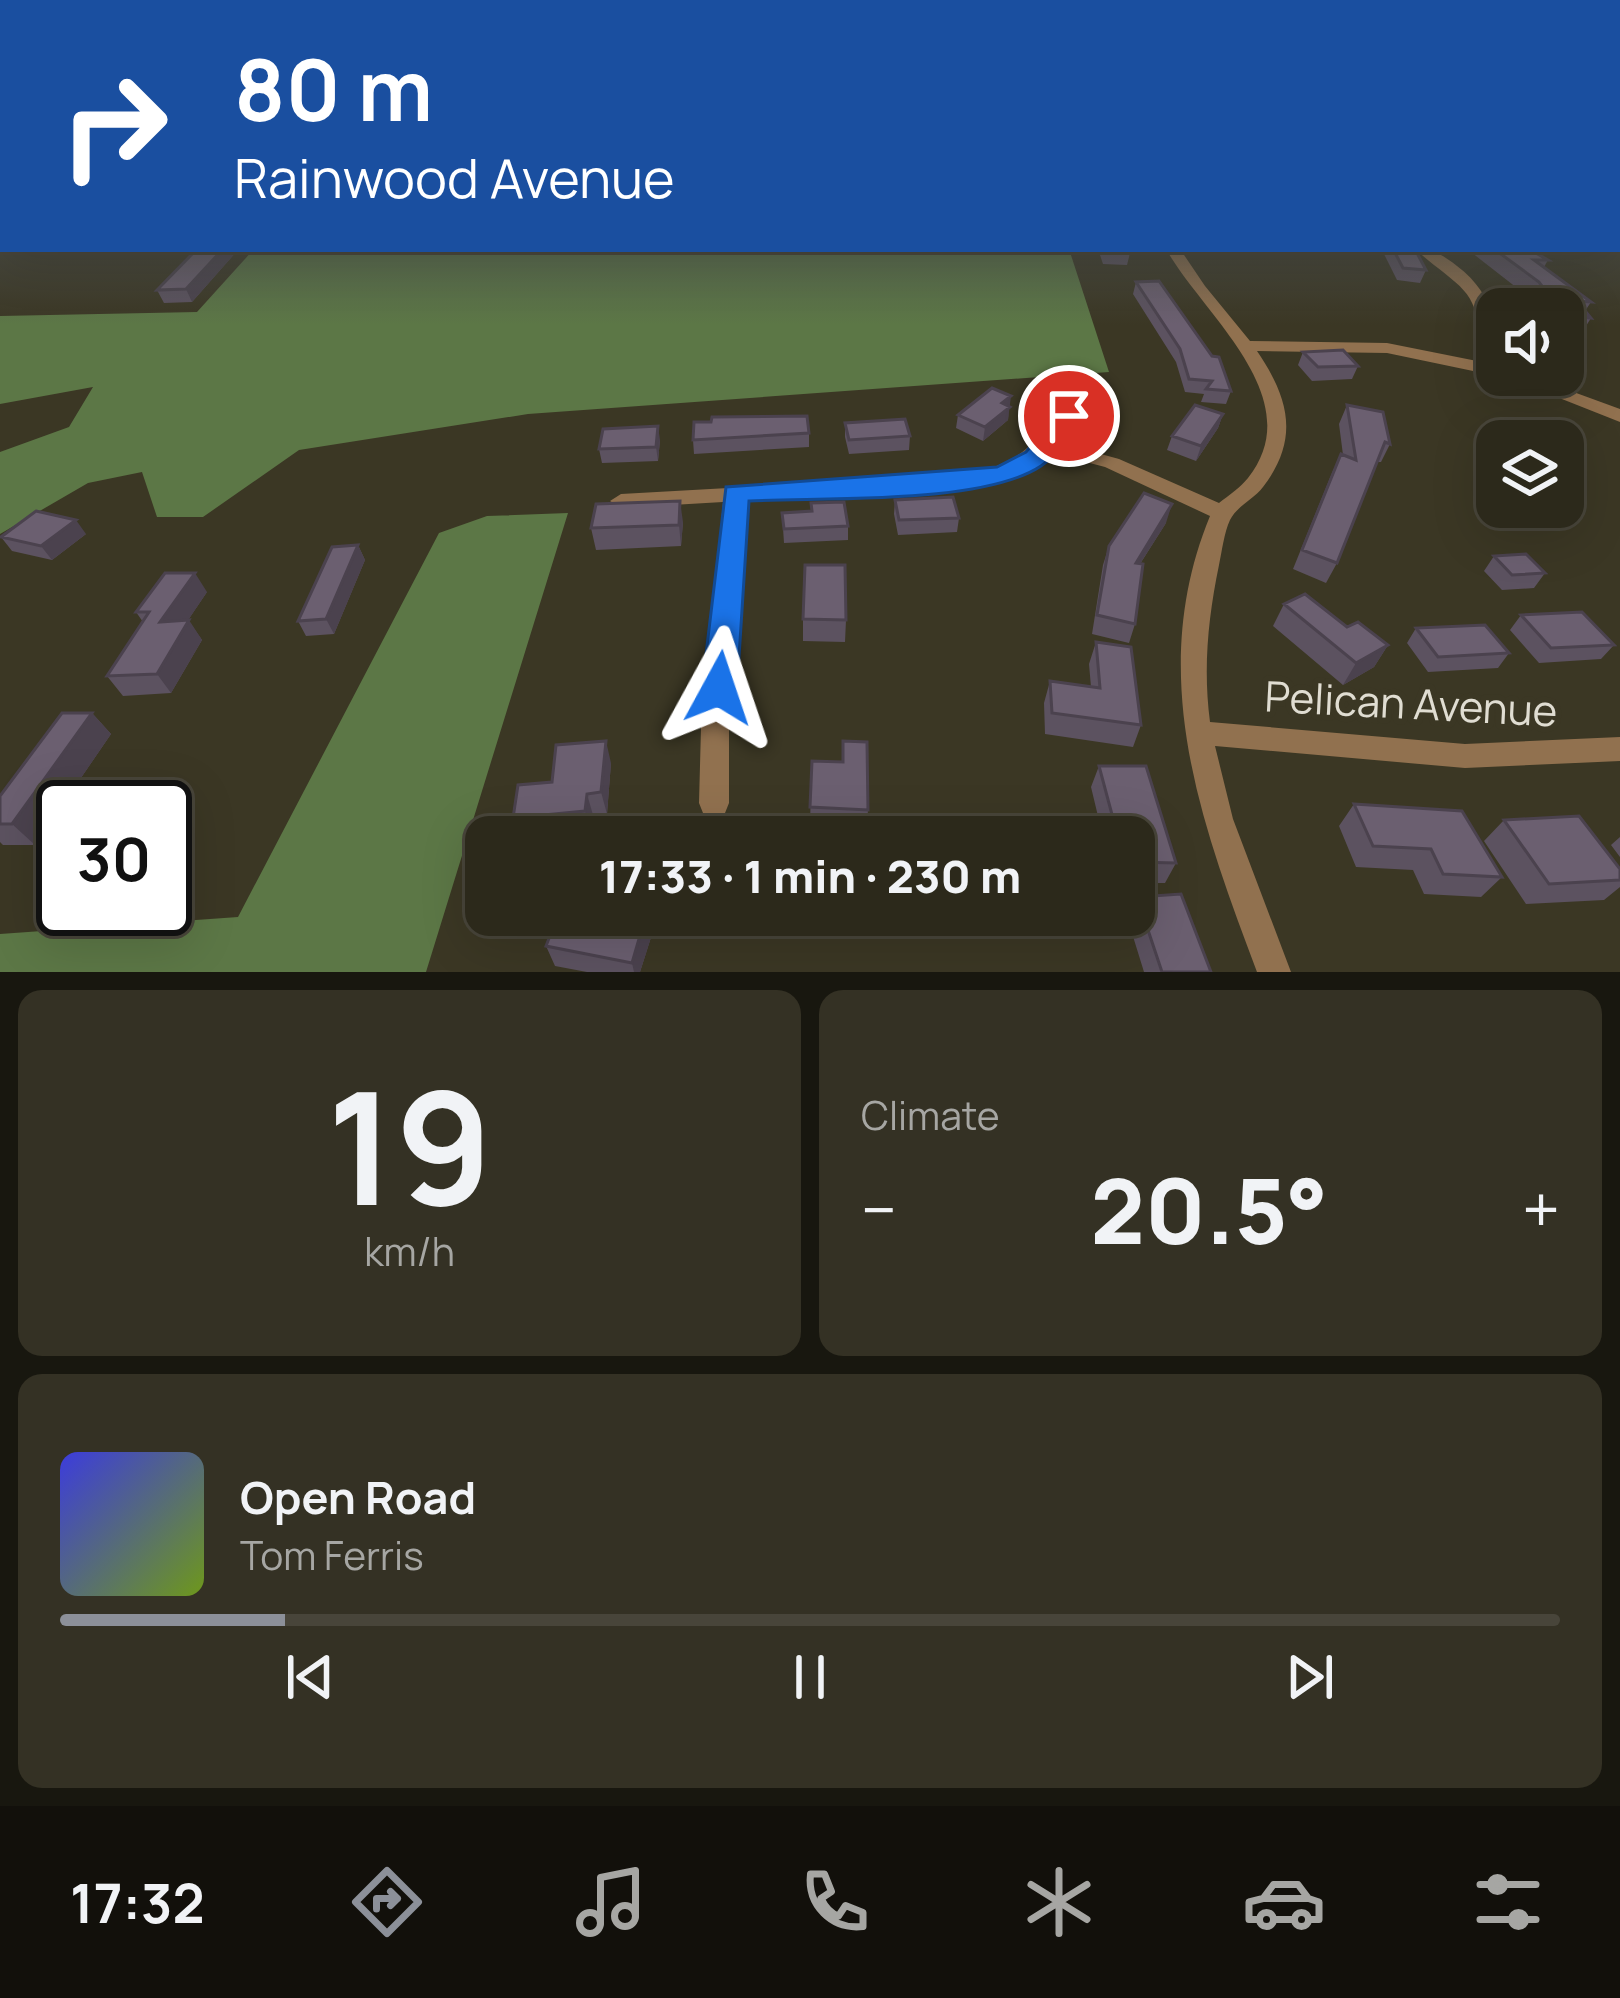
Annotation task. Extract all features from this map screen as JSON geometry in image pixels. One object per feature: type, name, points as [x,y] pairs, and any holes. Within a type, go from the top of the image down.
[{"type":"street","points":[[1176,252],[1222,323],[1244,346],[1276,406],[1276,442],[1253,485],[1222,514],[1208,562],[1192,672],[1215,818],[1274,972]]},
{"type":"street","points":[[1426,252],[1459,276],[1476,296]]},
{"type":"street","points":[[1244,346],[1387,348],[1476,366]]},
{"type":"street","points":[[1566,396],[1620,416]]},
{"type":"street","points":[[620,501],[961,482],[1004,474],[1048,446],[1069,416]]},
{"type":"street","points":[[1048,446],[1112,463],[1222,514]]},
{"type":"street","points":[[714,803],[715,728],[735,493]]},
{"type":"street","name":"Pelican Avenue","points":[[1198,733],[1465,756],[1620,749]]},
{"type":"green space","points":[[251,252],[1070,252],[1109,372],[528,414],[299,450],[203,517],[157,517],[142,472],[88,483],[0,534],[0,452],[69,427],[93,387],[0,404],[0,316],[197,312]]},
{"type":"green space","points":[[568,513],[474,816],[465,816],[465,846],[426,972],[0,972],[0,934],[192,936],[192,920],[238,917],[439,533],[487,516]]},
{"type":"building","points":[[194,252],[220,252],[186,289],[157,290]]},
{"type":"building","points":[[1395,252],[1417,253],[1426,270],[1403,268]]},
{"type":"building","points":[[1498,252],[1534,252],[1548,260],[1534,260],[1572,288],[1543,288]]},
{"type":"building","points":[[1159,281],[1212,356],[1219,357],[1231,391],[1206,389],[1212,381],[1189,379],[1180,349],[1136,282]]},
{"type":"building","points":[[1343,350],[1358,366],[1318,367],[1303,352]]},
{"type":"building","points":[[992,388],[1011,396],[1002,403],[1010,407],[985,427],[958,415]]},
{"type":"building","points":[[1195,405],[1223,414],[1201,446],[1172,436]]},
{"type":"building","points":[[1347,405],[1383,412],[1390,444],[1385,442],[1337,563],[1302,550],[1341,454],[1356,460]]},
{"type":"building","points":[[807,416],[809,433],[693,440],[694,422],[711,422],[712,417]]},
{"type":"building","points":[[905,419],[910,436],[849,440],[845,423]]},
{"type":"building","points":[[658,426],[656,447],[599,449],[603,429]]},
{"type":"building","points":[[1144,493],[1172,504],[1136,563],[1143,564],[1135,624],[1097,615],[1109,546]]},
{"type":"building","points":[[953,497],[959,518],[899,520],[895,500]]},
{"type":"building","points":[[680,501],[679,525],[591,528],[596,504]]},
{"type":"building","points":[[844,502],[848,526],[784,529],[782,513],[812,511],[811,503]]},
{"type":"building","points":[[36,511],[76,520],[41,546],[1,537]]},
{"type":"building","points":[[358,545],[326,619],[298,621],[332,547]]},
{"type":"building","points":[[1526,554],[1545,573],[1512,575],[1494,556]]},
{"type":"building","points":[[805,565],[845,565],[846,620],[803,619]]},
{"type":"building","points":[[165,573],[195,573],[160,622],[189,620],[157,674],[107,676],[149,612],[136,612]]},
{"type":"building","points":[[1305,594],[1347,627],[1358,622],[1388,645],[1356,663],[1284,604]]},
{"type":"building","points":[[1582,612],[1614,645],[1551,648],[1521,615]]},
{"type":"building","points":[[1485,625],[1509,653],[1438,657],[1416,628]]},
{"type":"building","points":[[1096,642],[1131,647],[1141,725],[1052,713],[1050,681],[1100,688]]},
{"type":"building","points":[[62,713],[92,713],[44,780],[36,780],[36,791],[12,824],[0,824],[0,796]]},
{"type":"building","points":[[606,741],[601,792],[587,794],[585,811],[513,816],[518,785],[552,782],[556,745]]},
{"type":"building","points":[[843,741],[867,742],[868,810],[810,807],[812,761],[843,762]]},
{"type":"building","points":[[1099,766],[1146,766],[1176,863],[1155,862],[1155,816],[1112,816]]},
{"type":"building","points":[[1354,804],[1462,811],[1502,877],[1443,874],[1431,849],[1373,846]]},
{"type":"building","points":[[1579,816],[1620,869],[1620,880],[1549,884],[1504,820]]},
{"type":"building","points":[[1181,894],[1211,972],[1162,972],[1150,936],[1155,936],[1155,896]]},
{"type":"building","points":[[550,936],[640,936],[632,963],[546,946]]},
{"type":"route","points":[[719,688],[735,493],[961,482],[1004,474],[1036,458],[1069,416]]}]
